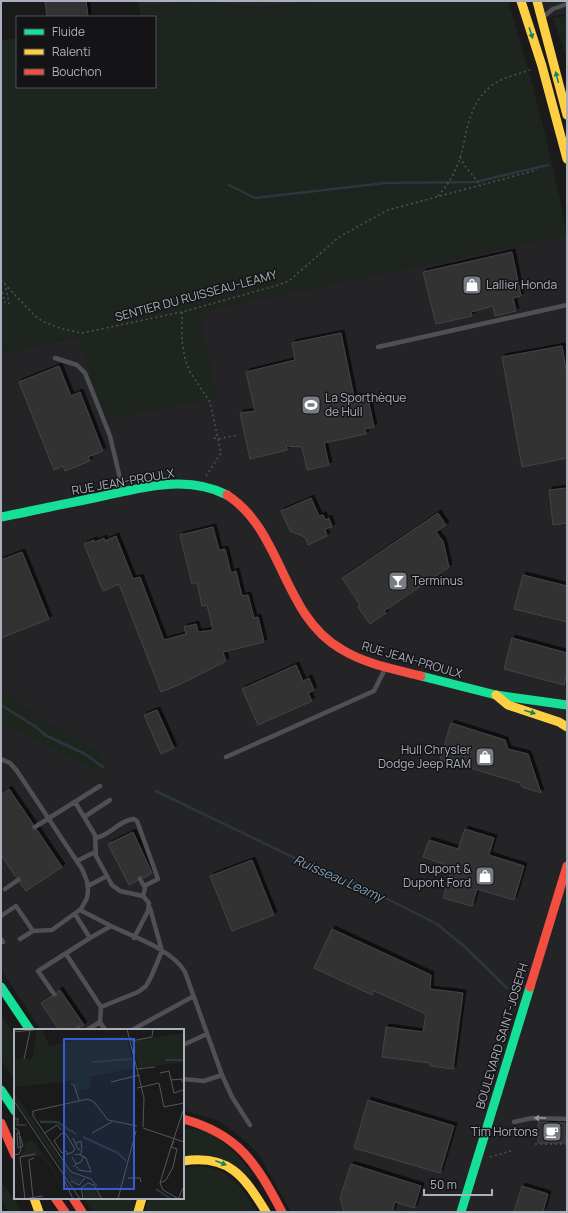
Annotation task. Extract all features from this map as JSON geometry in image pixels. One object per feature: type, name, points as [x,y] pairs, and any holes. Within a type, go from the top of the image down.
[{"type":"main road","points":[[520,1],[542,66],[567,159]]},
{"type":"main road","points":[[537,1],[567,115]]},
{"type":"main road","name":"RUE JEAN-PROULX","points":[[1,517],[124,491],[160,485],[187,484],[212,488],[231,498],[247,511],[262,531],[298,605],[312,625],[340,649],[353,656],[386,667],[496,695],[567,705]]},
{"type":"main road","name":"RUE JEAN-PROULX","points":[[496,695],[508,705],[559,722],[567,727]]},
{"type":"main road","name":"BOULEVARD SAINT-JOSEPH","points":[[461,1212],[567,866]]},
{"type":"main road","points":[[1,987],[29,1029]]},
{"type":"main road","points":[[3,1087],[14,1093]]},
{"type":"main road","points":[[3,1087],[14,1110]]},
{"type":"main road","points":[[1,1116],[14,1136]]},
{"type":"main road","points":[[184,1119],[214,1129],[242,1149],[260,1172],[282,1212]]},
{"type":"main road","points":[[1,1123],[14,1153]]},
{"type":"main road","points":[[184,1161],[204,1159],[220,1162],[231,1168],[246,1180],[266,1212]]},
{"type":"main road","points":[[34,1199],[39,1212]]},
{"type":"main road","points":[[56,1199],[65,1212]]},
{"type":"main road","points":[[74,1199],[82,1212]]},
{"type":"main road","points":[[138,1212],[142,1199]]},
{"type":"lane","points":[[542,19],[553,9],[567,4]]},
{"type":"lane","points":[[378,347],[567,305]]},
{"type":"lane","points":[[55,358],[77,364],[85,373],[110,436],[124,491]]},
{"type":"lane","points":[[226,757],[374,691],[386,667]]},
{"type":"lane","points":[[1,760],[15,768],[77,861],[85,875],[88,886],[87,898],[80,910],[75,914],[52,930],[33,930],[20,939]]},
{"type":"lane","points":[[35,827],[100,786]]},
{"type":"lane","points":[[84,817],[110,800]]},
{"type":"lane","points":[[75,802],[96,838],[95,852],[112,885],[119,890],[143,896],[148,899],[162,952],[143,989],[135,994],[101,1007]]},
{"type":"lane","points":[[96,838],[107,835],[128,820],[134,819],[138,821],[158,879],[144,886]]},
{"type":"lane","points":[[77,861],[95,852]]},
{"type":"lane","points":[[88,886],[107,876]]},
{"type":"lane","points":[[140,879],[145,891],[143,896]]},
{"type":"lane","points":[[5,889],[18,880]]},
{"type":"lane","points":[[1,916],[16,906],[33,930]]},
{"type":"lane","points":[[134,938],[150,908]]},
{"type":"lane","points":[[80,910],[162,952],[180,965],[194,996],[222,1075],[232,1098],[250,1125]]},
{"type":"lane","points":[[75,914],[90,938]]},
{"type":"lane","points":[[54,994],[38,971],[111,926]]},
{"type":"lane","points":[[66,954],[101,1007],[100,1022],[104,1029]]},
{"type":"lane","points":[[134,1029],[194,996]]},
{"type":"lane","points":[[89,1029],[100,1022]]},
{"type":"lane","points":[[184,1046],[207,1034]]},
{"type":"lane","points":[[184,1080],[204,1081],[222,1075]]},
{"type":"lane","points":[[514,1122],[532,1118],[567,1119]]},
{"type":"path","points":[[438,196],[450,182],[460,157],[469,116],[477,101],[495,84],[542,66]]},
{"type":"path","points":[[460,157],[465,166],[481,186]]},
{"type":"path","name":"SENTIER DU RUISSEAU-LEAMY","points":[[1,280],[6,283],[34,315],[53,326],[71,332],[82,333],[104,330],[182,312],[289,280],[339,237],[388,210],[537,170]]},
{"type":"path","points":[[6,283],[9,304]]},
{"type":"path","points":[[1,287],[5,303]]},
{"type":"path","points":[[182,312],[182,341],[185,359],[190,372],[210,402],[221,456],[205,478]]},
{"type":"path","points":[[214,438],[218,439],[238,435]]},
{"type":"path","points":[[535,1144],[566,1144]]},
{"type":"path","points":[[490,1158],[510,1151]]},
{"type":"shaded area","points":[[138,1],[196,1],[139,7]]},
{"type":"shaded area","points":[[196,1],[316,1],[260,8]]},
{"type":"shaded area","points":[[196,1],[260,8],[316,1],[508,1],[541,117],[567,235],[199,312],[217,398],[107,419],[76,337],[1,353],[1,40],[16,38],[16,88],[156,88],[156,16],[140,16],[139,7]]},
{"type":"shaded area","points":[[537,1],[567,1],[567,13],[542,19]]},
{"type":"shaded area","points":[[567,15],[567,59],[553,18]]},
{"type":"shaded area","points":[[567,235],[567,1212],[291,1212],[259,1155],[247,1142],[220,1121],[184,1110],[184,1029],[40,1029],[1,970],[1,353]]},
{"type":"shaded area","points":[[1,690],[35,714],[99,753],[103,758],[104,763],[103,775],[5,724],[1,727]]},
{"type":"shaded area","points":[[1,1014],[14,1034],[14,1079],[1,1060]]},
{"type":"shaded area","points":[[184,1130],[199,1130],[218,1139],[234,1152],[254,1176],[250,1178],[184,1155]]},
{"type":"shaded area","points":[[194,1166],[217,1170],[226,1174],[239,1185],[257,1212],[145,1212],[149,1199],[184,1199],[184,1169]]},
{"type":"shaded area","points":[[1,1182],[16,1201],[21,1212],[9,1212],[1,1200]]},
{"type":"shaded area","points":[[84,1199],[136,1199],[133,1212],[93,1212]]},
{"type":"building","points":[[45,1],[86,1],[88,16],[47,16]]},
{"type":"building","name":"Lallier Honda","points":[[512,252],[521,296],[513,298],[516,311],[495,316],[493,306],[471,312],[472,316],[436,324],[423,272]]},
{"type":"building","name":"La Sporthèque de Hull","points":[[341,333],[354,397],[358,396],[359,400],[368,399],[374,427],[365,429],[366,434],[324,443],[329,465],[307,470],[302,447],[286,446],[287,450],[250,459],[240,413],[255,411],[246,372],[295,360],[292,343]]},
{"type":"building","points":[[562,346],[567,376],[567,458],[522,467],[502,357]]},
{"type":"building","points":[[59,366],[71,396],[80,392],[103,451],[88,457],[90,461],[65,471],[63,466],[54,470],[19,382]]},
{"type":"building","points":[[567,488],[567,523],[553,525],[549,490]]},
{"type":"building","points":[[311,498],[319,516],[323,515],[326,520],[329,518],[332,527],[325,529],[327,536],[308,545],[305,537],[290,531],[281,511]]},
{"type":"building","points":[[438,513],[446,525],[436,532],[443,541],[449,567],[384,611],[386,613],[370,624],[358,607],[360,605],[342,578]]},
{"type":"building","points":[[213,527],[219,550],[225,549],[231,573],[236,571],[242,596],[248,595],[254,618],[258,617],[264,642],[223,652],[226,661],[181,684],[161,692],[119,584],[103,591],[84,544],[94,540],[95,542],[104,538],[105,541],[116,536],[133,579],[140,577],[164,640],[186,634],[184,627],[196,624],[198,632],[213,630],[207,605],[202,606],[197,582],[192,584],[180,535]]},
{"type":"building","points":[[22,552],[49,619],[1,638],[1,560]]},
{"type":"building","points":[[523,575],[567,586],[567,622],[514,609]]},
{"type":"building","points":[[512,638],[567,653],[567,673],[564,685],[504,669]]},
{"type":"building","points":[[296,665],[303,681],[309,678],[314,690],[308,693],[312,701],[258,725],[242,689]]},
{"type":"building","points":[[157,710],[174,748],[161,754],[144,715]]},
{"type":"building","name":"Hull Chrysler Dodge Jeep RAM","points":[[451,723],[505,740],[508,749],[528,754],[541,793],[522,787],[520,783],[440,759]]},
{"type":"building","points":[[9,789],[33,824],[32,829],[37,830],[62,867],[26,891],[20,883],[21,878],[16,877],[1,855],[1,795]]},
{"type":"building","name":"Dupont & Dupont Ford","points":[[465,829],[494,838],[489,855],[524,866],[514,900],[477,889],[472,906],[443,898],[452,867],[423,857],[429,840],[458,849]]},
{"type":"building","points":[[133,832],[152,873],[144,878],[139,876],[137,881],[129,885],[108,844]]},
{"type":"building","points":[[252,860],[274,915],[232,931],[210,876]]},
{"type":"building","points":[[332,929],[431,975],[430,989],[463,993],[453,1069],[430,1066],[430,1063],[382,1057],[386,1027],[423,1032],[426,1014],[374,991],[372,995],[314,968]]},
{"type":"building","points":[[60,990],[84,1025],[81,1027],[77,1025],[75,1029],[58,1029],[41,1003],[51,996],[56,997],[57,992]]},
{"type":"building","points":[[368,1100],[454,1126],[440,1173],[354,1148]]},
{"type":"building","name":"Tim Hortons","points":[[538,1122],[565,1123],[565,1143],[538,1143]]},
{"type":"building","points":[[351,1164],[421,1186],[414,1208],[395,1202],[392,1212],[344,1212],[340,1198]]},
{"type":"building","points":[[522,1186],[548,1194],[543,1212],[514,1212]]},
{"type":"waterway","points":[[229,185],[255,198],[385,183],[475,182],[548,165]]},
{"type":"waterway","name":"Ruisseau Leamy","points":[[1,705],[36,727],[45,735],[85,754],[103,767]]},
{"type":"waterway","name":"Ruisseau Leamy","points":[[156,791],[342,881],[358,884],[437,924],[465,947],[507,988]]},
{"type":"traffic: fast","points":[[1,517],[144,487],[161,485],[195,485],[211,488],[227,495]]},
{"type":"traffic: fast","points":[[421,676],[496,695],[567,705]]},
{"type":"traffic: fast","points":[[1,987],[29,1029]]},
{"type":"traffic: fast","points":[[461,1212],[530,987]]},
{"type":"traffic: fast","points":[[1,1090],[14,1110]]},
{"type":"traffic: slow","points":[[521,1],[542,66],[567,159]]},
{"type":"traffic: slow","points":[[537,1],[567,115]]},
{"type":"traffic: slow","points":[[496,695],[508,705],[559,722],[567,727]]},
{"type":"traffic: slow","points":[[184,1161],[212,1161],[234,1170],[250,1188],[266,1212]]},
{"type":"traffic: slow","points":[[34,1199],[39,1212]]},
{"type":"traffic: slow","points":[[138,1212],[142,1199]]},
{"type":"traffic: jam","points":[[227,495],[246,511],[260,529],[306,616],[321,634],[341,649],[360,659],[380,666],[421,676]]},
{"type":"traffic: jam","points":[[530,987],[567,866]]},
{"type":"traffic: jam","points":[[184,1119],[202,1125],[218,1133],[232,1142],[244,1153],[254,1165],[282,1212]]},
{"type":"traffic: jam","points":[[1,1123],[14,1153]]},
{"type":"traffic: jam","points":[[56,1199],[65,1212]]},
{"type":"traffic: jam","points":[[74,1199],[82,1212]]},
{"type":"place","name":"Lallier Honda","points":[[472,285]]},
{"type":"place","name":"La Sporthèque de Hull","points":[[311,405]]},
{"type":"place","name":"Terminus","points":[[398,581]]},
{"type":"place","name":"Hull Chrysler Dodge Jeep RAM","points":[[485,757]]},
{"type":"place","name":"Dupont & Dupont Ford","points":[[485,876]]},
{"type":"place","name":"Tim Hortons","points":[[552,1132]]}]
